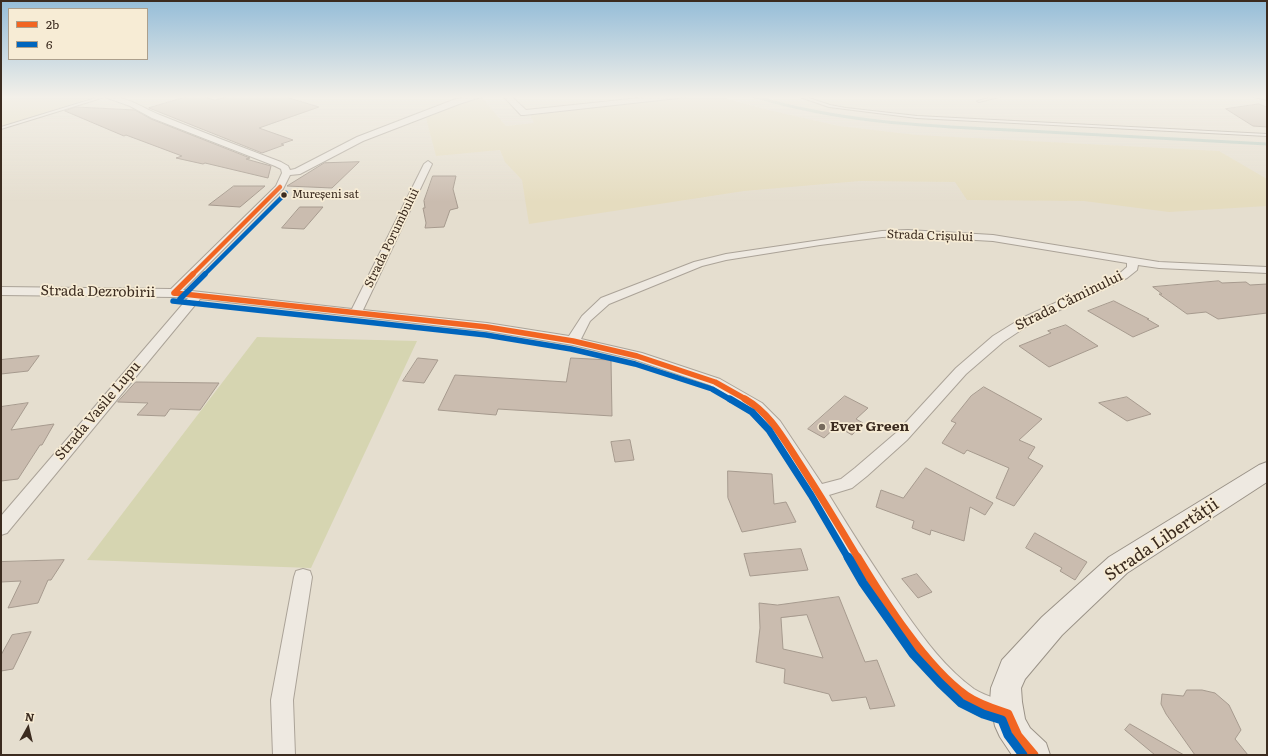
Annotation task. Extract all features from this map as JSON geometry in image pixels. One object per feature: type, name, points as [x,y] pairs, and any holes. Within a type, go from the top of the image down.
[{"type":"main road","name":"Strada Libertății","points":[[1008,714],[1006,688],[1013,670],[1052,626],[1118,565],[1267,471]]},
{"type":"main road","points":[[1008,714],[1011,726],[1019,740],[1034,755]]},
{"type":"street","points":[[194,131],[278,164],[285,168],[287,173]]},
{"type":"street","points":[[287,173],[297,172],[360,139],[380,131]]},
{"type":"street","name":"Strada Porumbului","points":[[356,312],[428,164]]},
{"type":"street","points":[[174,293],[280,187],[287,173]]},
{"type":"street","name":"Strada Crișului","points":[[573,341],[579,329],[594,308],[605,302],[698,264],[726,257],[882,234],[936,234],[992,238],[1159,265],[1267,270]]},
{"type":"street","name":"Strada Căminului","points":[[818,491],[846,484],[861,472],[902,436],[961,371],[998,339],[1026,321],[1123,276],[1133,268],[1132,261]]},
{"type":"street","name":"Strada Dezrobirii","points":[[1,291],[174,293],[490,328],[573,341],[637,356],[715,382],[737,393],[757,406],[775,425],[818,491],[870,578],[919,649],[946,678],[966,696],[986,707],[1008,714]]},
{"type":"street","name":"Strada Vasile Lupu","points":[[1,528],[197,295]]},
{"type":"street","points":[[284,755],[282,700],[303,577]]},
{"type":"lane","points":[[1195,131],[1267,135]]},
{"type":"shaded area","points":[[429,131],[885,131],[917,135],[1219,151],[1267,179],[1267,206],[1169,212],[1084,201],[967,200],[955,182],[860,181],[744,191],[529,224],[522,180],[505,162],[500,150],[436,156]]},
{"type":"green space","points":[[257,337],[417,341],[311,568],[87,560]]},
{"type":"building","points":[[113,131],[182,131],[250,158],[246,159],[271,166],[268,178],[205,163],[203,164],[176,158],[182,156],[126,135],[124,136]]},
{"type":"building","points":[[207,131],[268,131],[293,140],[262,153]]},
{"type":"building","points":[[359,162],[332,188],[287,186],[324,163]]},
{"type":"building","points":[[433,176],[456,176],[453,189],[458,208],[450,210],[444,227],[425,228],[426,223],[423,208],[425,208],[424,201]]},
{"type":"building","points":[[234,186],[265,186],[240,207],[209,205]]},
{"type":"building","points":[[300,207],[323,207],[304,229],[282,228]]},
{"type":"building","points":[[1219,281],[1222,283],[1246,282],[1250,285],[1267,284],[1267,313],[1218,319],[1206,312],[1187,314],[1159,294],[1162,294],[1153,287]]},
{"type":"building","points":[[1114,301],[1149,319],[1147,319],[1159,326],[1133,337],[1088,311]]},
{"type":"building","points":[[1066,325],[1098,346],[1049,367],[1019,346],[1051,333],[1048,331]]},
{"type":"building","points":[[39,356],[28,371],[1,374],[1,360]]},
{"type":"building","points":[[418,358],[438,360],[424,383],[403,381]]},
{"type":"building","points":[[571,358],[611,360],[612,416],[498,409],[496,415],[438,410],[455,375],[566,382]]},
{"type":"building","points":[[136,382],[219,383],[200,410],[170,409],[165,416],[137,415],[148,403],[118,402]]},
{"type":"building","points":[[984,387],[1042,419],[1019,440],[1035,447],[1028,458],[1043,466],[1014,506],[996,498],[1009,468],[967,450],[964,454],[942,443],[956,423],[951,421],[971,396]]},
{"type":"building","points":[[845,396],[868,408],[856,419],[863,423],[852,435],[837,426],[824,438],[808,429]]},
{"type":"building","points":[[1127,397],[1151,414],[1127,421],[1099,403]]},
{"type":"building","points":[[28,403],[11,430],[54,424],[42,445],[40,445],[18,479],[1,481],[1,407]]},
{"type":"building","points":[[630,440],[634,460],[615,462],[611,442]]},
{"type":"building","points":[[926,468],[993,503],[985,515],[970,507],[964,541],[931,530],[930,535],[912,528],[914,521],[876,507],[881,490],[903,498]]},
{"type":"building","points":[[728,471],[772,474],[774,504],[786,502],[796,522],[742,532],[728,498]]},
{"type":"building","points":[[1035,533],[1087,562],[1075,580],[1060,571],[1062,568],[1026,548]]},
{"type":"building","points":[[801,549],[808,570],[750,576],[744,554]]},
{"type":"building","points":[[64,560],[51,580],[48,580],[38,603],[8,608],[21,581],[1,582],[1,562]]},
{"type":"building","points":[[917,574],[932,592],[918,598],[902,579]]},
{"type":"building","points":[[839,597],[865,662],[877,660],[895,706],[870,709],[866,697],[832,701],[829,694],[784,683],[785,669],[756,662],[760,628],[759,603],[777,605]],"holes":[[[807,615],[823,658],[783,649],[781,618]]]},
{"type":"building","points":[[31,632],[13,669],[1,671],[1,655],[12,635]]},
{"type":"building","points":[[1187,690],[1202,690],[1215,693],[1229,705],[1241,730],[1235,739],[1248,755],[1195,755],[1166,714],[1161,704],[1162,694],[1183,696]]},
{"type":"building","points":[[1130,724],[1184,755],[1155,755],[1125,730]]},
{"type":"waterway","points":[[1026,131],[1267,144]]},
{"type":"transit line","name":"2b","points":[[174,293],[280,187]]},
{"type":"transit line","name":"6","points":[[180,299],[286,193]]},
{"type":"transit line","name":"2b","points":[[174,293],[487,327],[573,341],[637,356],[715,382],[757,406],[775,425],[818,491],[870,578],[919,649],[946,678],[966,696],[986,707],[1008,714]]},
{"type":"transit line","name":"6","points":[[173,301],[486,335],[571,349],[635,364],[712,389],[752,412],[769,430],[811,495],[863,583],[913,654],[961,703],[983,714],[1002,720],[1008,735],[1023,755]]},
{"type":"transit line","name":"2b","points":[[1008,714],[1018,736],[1034,755]]},
{"type":"place","name":"Mureșeni sat","points":[[284,195]]},
{"type":"place","name":"Ever Green","points":[[822,427]]}]
